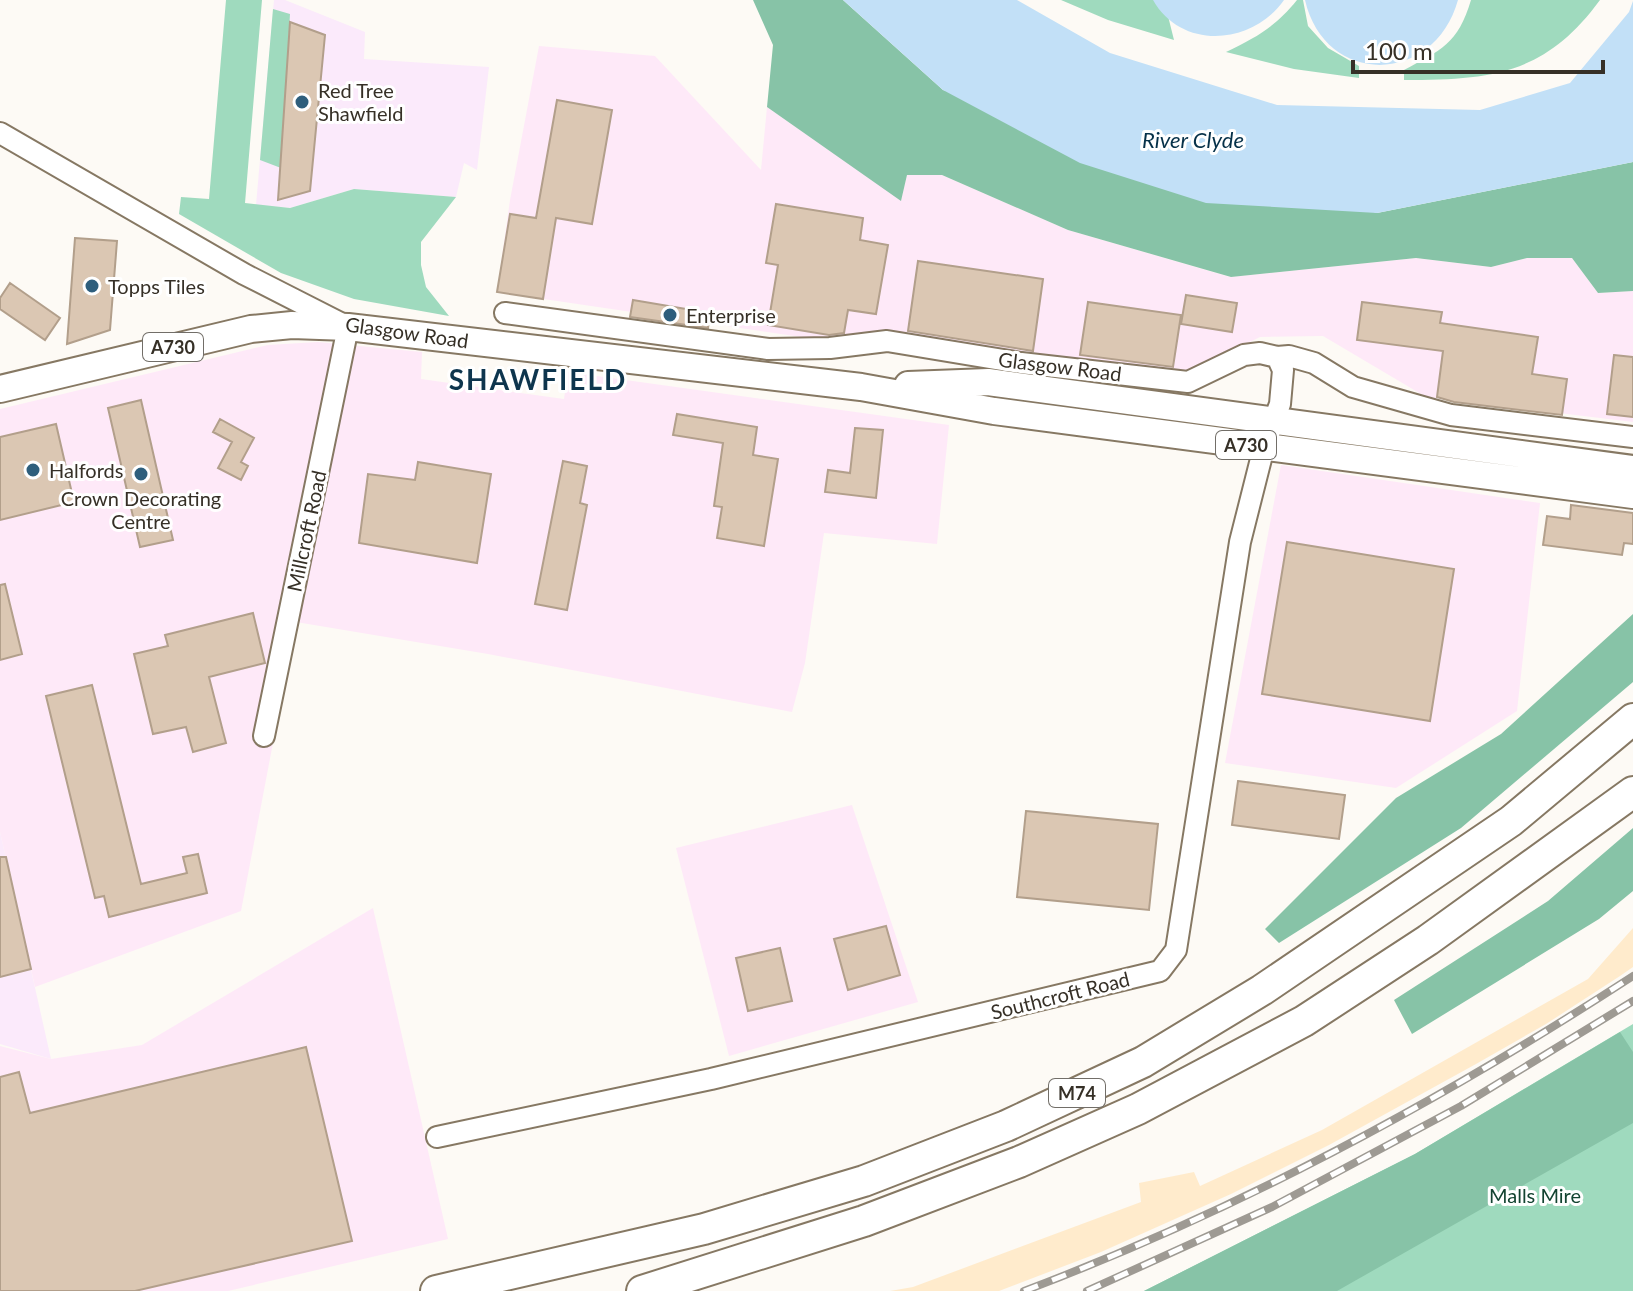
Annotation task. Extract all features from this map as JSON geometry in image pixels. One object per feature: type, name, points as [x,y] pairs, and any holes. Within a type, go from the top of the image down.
[{"type":"highway","name":"M74","points":[[436,1291],[704,1229],[864,1181],[1006,1126],[1143,1062],[1262,990],[1511,821],[1633,719]]},
{"type":"highway","name":"M74","points":[[642,1291],[864,1221],[1019,1162],[1138,1109],[1304,1021],[1428,940],[1633,792]]},
{"type":"main road","name":"A730","points":[[0,389],[251,329],[292,325],[348,327]]},
{"type":"main road","name":"Glasgow Road","points":[[348,327],[861,387],[994,411],[1633,495]]},
{"type":"main road","name":"Glasgow Road","points":[[861,387],[988,382],[1633,469]]},
{"type":"street","name":"Glasgow Road","points":[[0,133],[244,274],[348,327]]},
{"type":"street","name":"Glasgow Road","points":[[505,313],[768,349],[830,348],[887,341],[1021,363],[1188,382],[1244,355],[1289,356],[1314,363],[1353,387],[1451,415],[1633,437]]},
{"type":"street","name":"Millcroft Road","points":[[264,736],[348,327]]},
{"type":"street","points":[[1264,447],[1280,404],[1283,370],[1277,357]]},
{"type":"street","name":"Southcroft Road","points":[[437,1137],[711,1079],[1160,971],[1176,950],[1240,542],[1264,447]]},
{"type":"shaded area","points":[[274,0],[285,0],[365,32],[364,59],[489,67],[477,170],[464,163],[456,197],[354,189],[290,208],[256,205]]},
{"type":"shaded area","points":[[539,46],[655,56],[761,170],[767,107],[901,200],[907,175],[942,175],[1068,230],[1230,277],[1416,258],[1491,267],[1527,258],[1572,258],[1598,293],[1633,291],[1633,422],[1426,397],[1323,336],[1260,337],[1186,374],[903,352],[497,292],[510,200]]},
{"type":"shaded area","points":[[318,342],[422,352],[421,379],[564,399],[568,372],[949,425],[937,544],[824,533],[805,663],[792,712],[488,654],[296,622],[241,911],[35,987],[0,832],[0,409],[268,345]]},
{"type":"shaded area","points":[[1281,465],[1540,503],[1517,711],[1396,788],[1225,763]]},
{"type":"shaded area","points":[[852,805],[918,1002],[729,1056],[676,848]]},
{"type":"shaded area","points":[[0,832],[14,894],[51,1059],[0,1044]]},
{"type":"shaded area","points":[[373,908],[448,1239],[228,1291],[0,1291],[0,1046],[51,1059],[142,1045]]},
{"type":"shaded area","points":[[1633,928],[1633,967],[1620,976],[1476,1064],[1329,1145],[1231,1194],[1101,1252],[999,1291],[890,1291],[913,1287],[1141,1202],[1139,1183],[1194,1172],[1200,1186],[1322,1130],[1588,979]]},
{"type":"green space","points":[[226,0],[262,0],[245,203],[290,208],[354,189],[456,197],[421,242],[421,265],[426,287],[449,316],[354,299],[281,273],[179,214],[181,197],[209,199]]},
{"type":"green space","points":[[753,0],[843,0],[943,90],[1377,213],[1633,162],[1633,291],[1598,293],[1572,258],[1527,258],[1491,267],[1416,258],[1231,277],[1068,230],[942,175],[907,175],[901,201],[767,107],[773,45]]},
{"type":"green space","points":[[1061,0],[1156,0],[1168,16],[1174,40],[1108,20]]},
{"type":"green space","points":[[1297,0],[1303,0],[1308,26],[1328,48],[1359,66],[1359,78],[1294,69],[1226,52],[1265,30]]},
{"type":"green space","points":[[1471,0],[1600,0],[1558,44],[1514,68],[1464,78],[1404,80],[1404,70],[1438,51],[1454,36]]},
{"type":"green space","points":[[273,9],[290,14],[281,168],[260,160]]},
{"type":"green space","points":[[1633,614],[1633,682],[1461,828],[1279,943],[1265,929],[1396,798],[1501,734]]},
{"type":"green space","points":[[1633,828],[1633,891],[1599,919],[1412,1034],[1394,1000],[1548,901]]},
{"type":"green space","name":"Malls Mire","points":[[1633,1024],[1633,1291],[1144,1291],[1415,1154]]},
{"type":"green space","name":"Malls Mire","points":[[1620,1032],[1633,1052],[1633,1123],[1337,1291],[1144,1291],[1415,1154]]},
{"type":"water","name":"River Clyde","points":[[843,0],[1017,0],[1110,53],[1277,105],[1480,110],[1570,83],[1629,12],[1633,1],[1633,162],[1377,213],[1206,203],[1080,163],[943,90]]},
{"type":"water","points":[[1153,0],[1284,0],[1271,15],[1255,26],[1218,36],[1181,28]]},
{"type":"water","points":[[1305,0],[1458,0],[1445,28],[1427,49],[1404,61],[1380,65],[1356,61],[1334,49],[1316,29]]},
{"type":"building","name":"Red Tree Shawfield","points":[[290,22],[325,35],[310,191],[278,200]]},
{"type":"building","points":[[557,100],[612,110],[592,224],[556,218],[543,299],[497,292],[510,214],[536,218]]},
{"type":"building","points":[[776,204],[863,218],[860,240],[888,245],[876,314],[848,310],[844,333],[829,335],[768,325],[778,265],[766,263]]},
{"type":"building","name":"Topps Tiles","points":[[75,238],[117,241],[110,330],[67,344]]},
{"type":"building","points":[[918,261],[1043,279],[1033,351],[908,331]]},
{"type":"building","points":[[10,283],[60,318],[45,340],[0,309],[0,298]]},
{"type":"building","points":[[1186,295],[1237,303],[1232,332],[1181,324]]},
{"type":"building","name":"Enterprise","points":[[633,300],[710,313],[708,328],[630,317]]},
{"type":"building","points":[[1088,302],[1181,315],[1173,367],[1080,355]]},
{"type":"building","points":[[1362,302],[1442,312],[1440,323],[1538,337],[1532,374],[1567,379],[1562,415],[1454,402],[1437,397],[1443,351],[1357,340]]},
{"type":"building","points":[[1614,355],[1633,357],[1633,417],[1607,414]]},
{"type":"building","name":"Crown Decorating Centre","points":[[141,400],[173,540],[140,547],[108,408]]},
{"type":"building","points":[[677,414],[757,427],[753,455],[778,459],[764,546],[717,538],[722,507],[714,506],[723,443],[673,435]]},
{"type":"building","points":[[220,419],[254,438],[241,462],[248,466],[241,480],[218,468],[232,442],[213,432]]},
{"type":"building","name":"Halfords","points":[[56,424],[74,502],[0,520],[0,437]]},
{"type":"building","points":[[855,428],[883,430],[876,498],[825,492],[828,470],[850,473]]},
{"type":"building","points":[[563,461],[587,466],[580,503],[587,505],[567,610],[535,604]]},
{"type":"building","points":[[418,462],[491,474],[477,563],[359,543],[368,474],[415,480]]},
{"type":"building","points":[[1571,505],[1633,513],[1633,544],[1624,543],[1622,555],[1543,545],[1547,516],[1570,519]]},
{"type":"building","points":[[1287,542],[1454,569],[1430,721],[1262,694]]},
{"type":"building","points":[[5,584],[22,654],[0,660],[0,585]]},
{"type":"building","points":[[253,613],[265,663],[209,677],[226,743],[193,752],[186,727],[153,734],[134,654],[168,646],[165,635]]},
{"type":"building","points":[[92,685],[141,884],[187,873],[183,857],[198,854],[207,893],[109,917],[104,896],[95,898],[46,696]]},
{"type":"building","points":[[1238,781],[1345,795],[1339,839],[1232,825]]},
{"type":"building","points":[[1026,811],[1158,824],[1149,910],[1017,897]]},
{"type":"building","points":[[0,857],[6,857],[31,969],[0,977]]},
{"type":"building","points":[[886,926],[900,975],[848,990],[834,939]]},
{"type":"building","points":[[780,948],[792,1001],[748,1011],[736,958]]},
{"type":"building","points":[[306,1047],[352,1241],[135,1291],[0,1291],[0,1077],[19,1072],[30,1113]]},
{"type":"railway","points":[[1024,1291],[1183,1225],[1337,1150],[1487,1067],[1633,976]]},
{"type":"railway","points":[[1087,1291],[1272,1207],[1461,1106],[1633,1001]]},
{"type":"place","name":"Red Tree Shawfield","points":[[302,102]]},
{"type":"place","name":"Topps Tiles","points":[[92,286]]},
{"type":"place","name":"Enterprise","points":[[670,315]]},
{"type":"place","name":"Halfords","points":[[33,470]]},
{"type":"place","name":"Crown Decorating Centre","points":[[141,474]]},
{"type":"district","name":"SHAWFIELD","points":[[538,379]]}]
